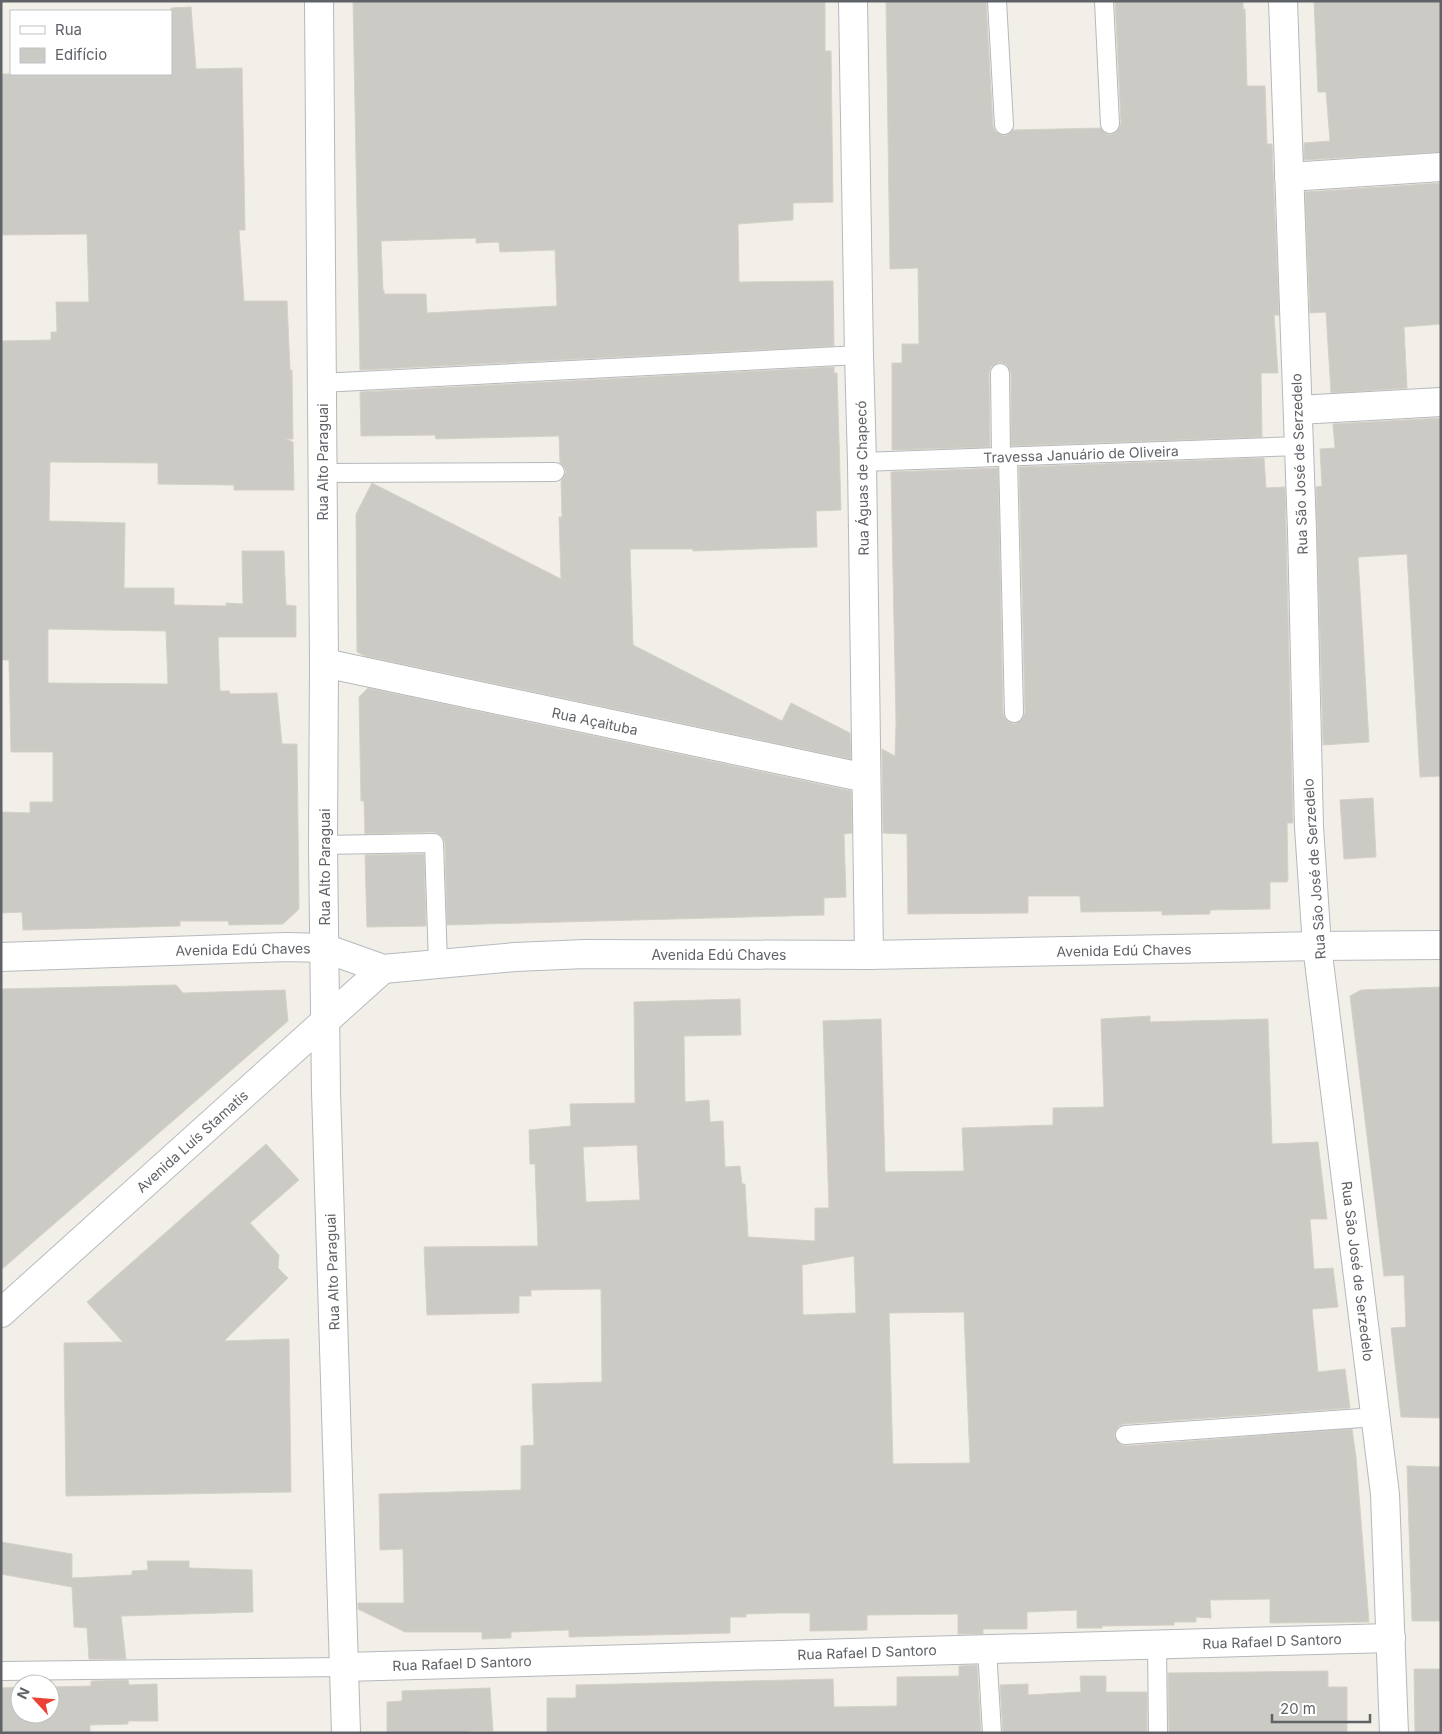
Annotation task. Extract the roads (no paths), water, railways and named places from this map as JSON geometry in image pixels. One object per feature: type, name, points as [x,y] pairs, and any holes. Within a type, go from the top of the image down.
[{"type":"street","name":"Rua Alto Paraguai","points":[[319,1],[325,1022],[346,1733]]},
{"type":"street","name":"Rua Águas de Chapecó","points":[[853,1],[869,955]]},
{"type":"street","name":"Rua São José de Serzedelo","points":[[1283,1],[1298,410],[1309,827],[1317,946],[1385,1494],[1394,1733]]},
{"type":"street","points":[[1289,176],[1441,167]]},
{"type":"street","points":[[1298,410],[1441,402]]},
{"type":"street","name":"Rua Açaituba","points":[[324,663],[866,778]]},
{"type":"street","name":"Avenida Edú Chaves","points":[[1,957],[276,947],[324,948],[384,969],[515,957],[585,954],[869,955],[1441,945]]},
{"type":"street","name":"Avenida Luís Stamatis","points":[[1,1313],[384,969]]},
{"type":"street","name":"Rua Rafael D Santoro","points":[[344,1667],[1391,1638]]},
{"type":"lane","points":[[997,1],[1004,125]]},
{"type":"lane","points":[[1104,1],[1110,124]]},
{"type":"lane","points":[[321,383],[859,355]]},
{"type":"lane","points":[[1000,373],[1014,713]]},
{"type":"lane","name":"Travessa Januário de Oliveira","points":[[862,462],[1299,446]]},
{"type":"lane","points":[[322,473],[555,472]]},
{"type":"lane","points":[[323,845],[434,843],[438,964]]},
{"type":"lane","points":[[1125,1435],[1376,1417]]},
{"type":"lane","points":[[1157,1644],[1158,1733]]},
{"type":"lane","points":[[988,1649],[992,1733]]},
{"type":"lane","points":[[1,1671],[344,1667]]}]
